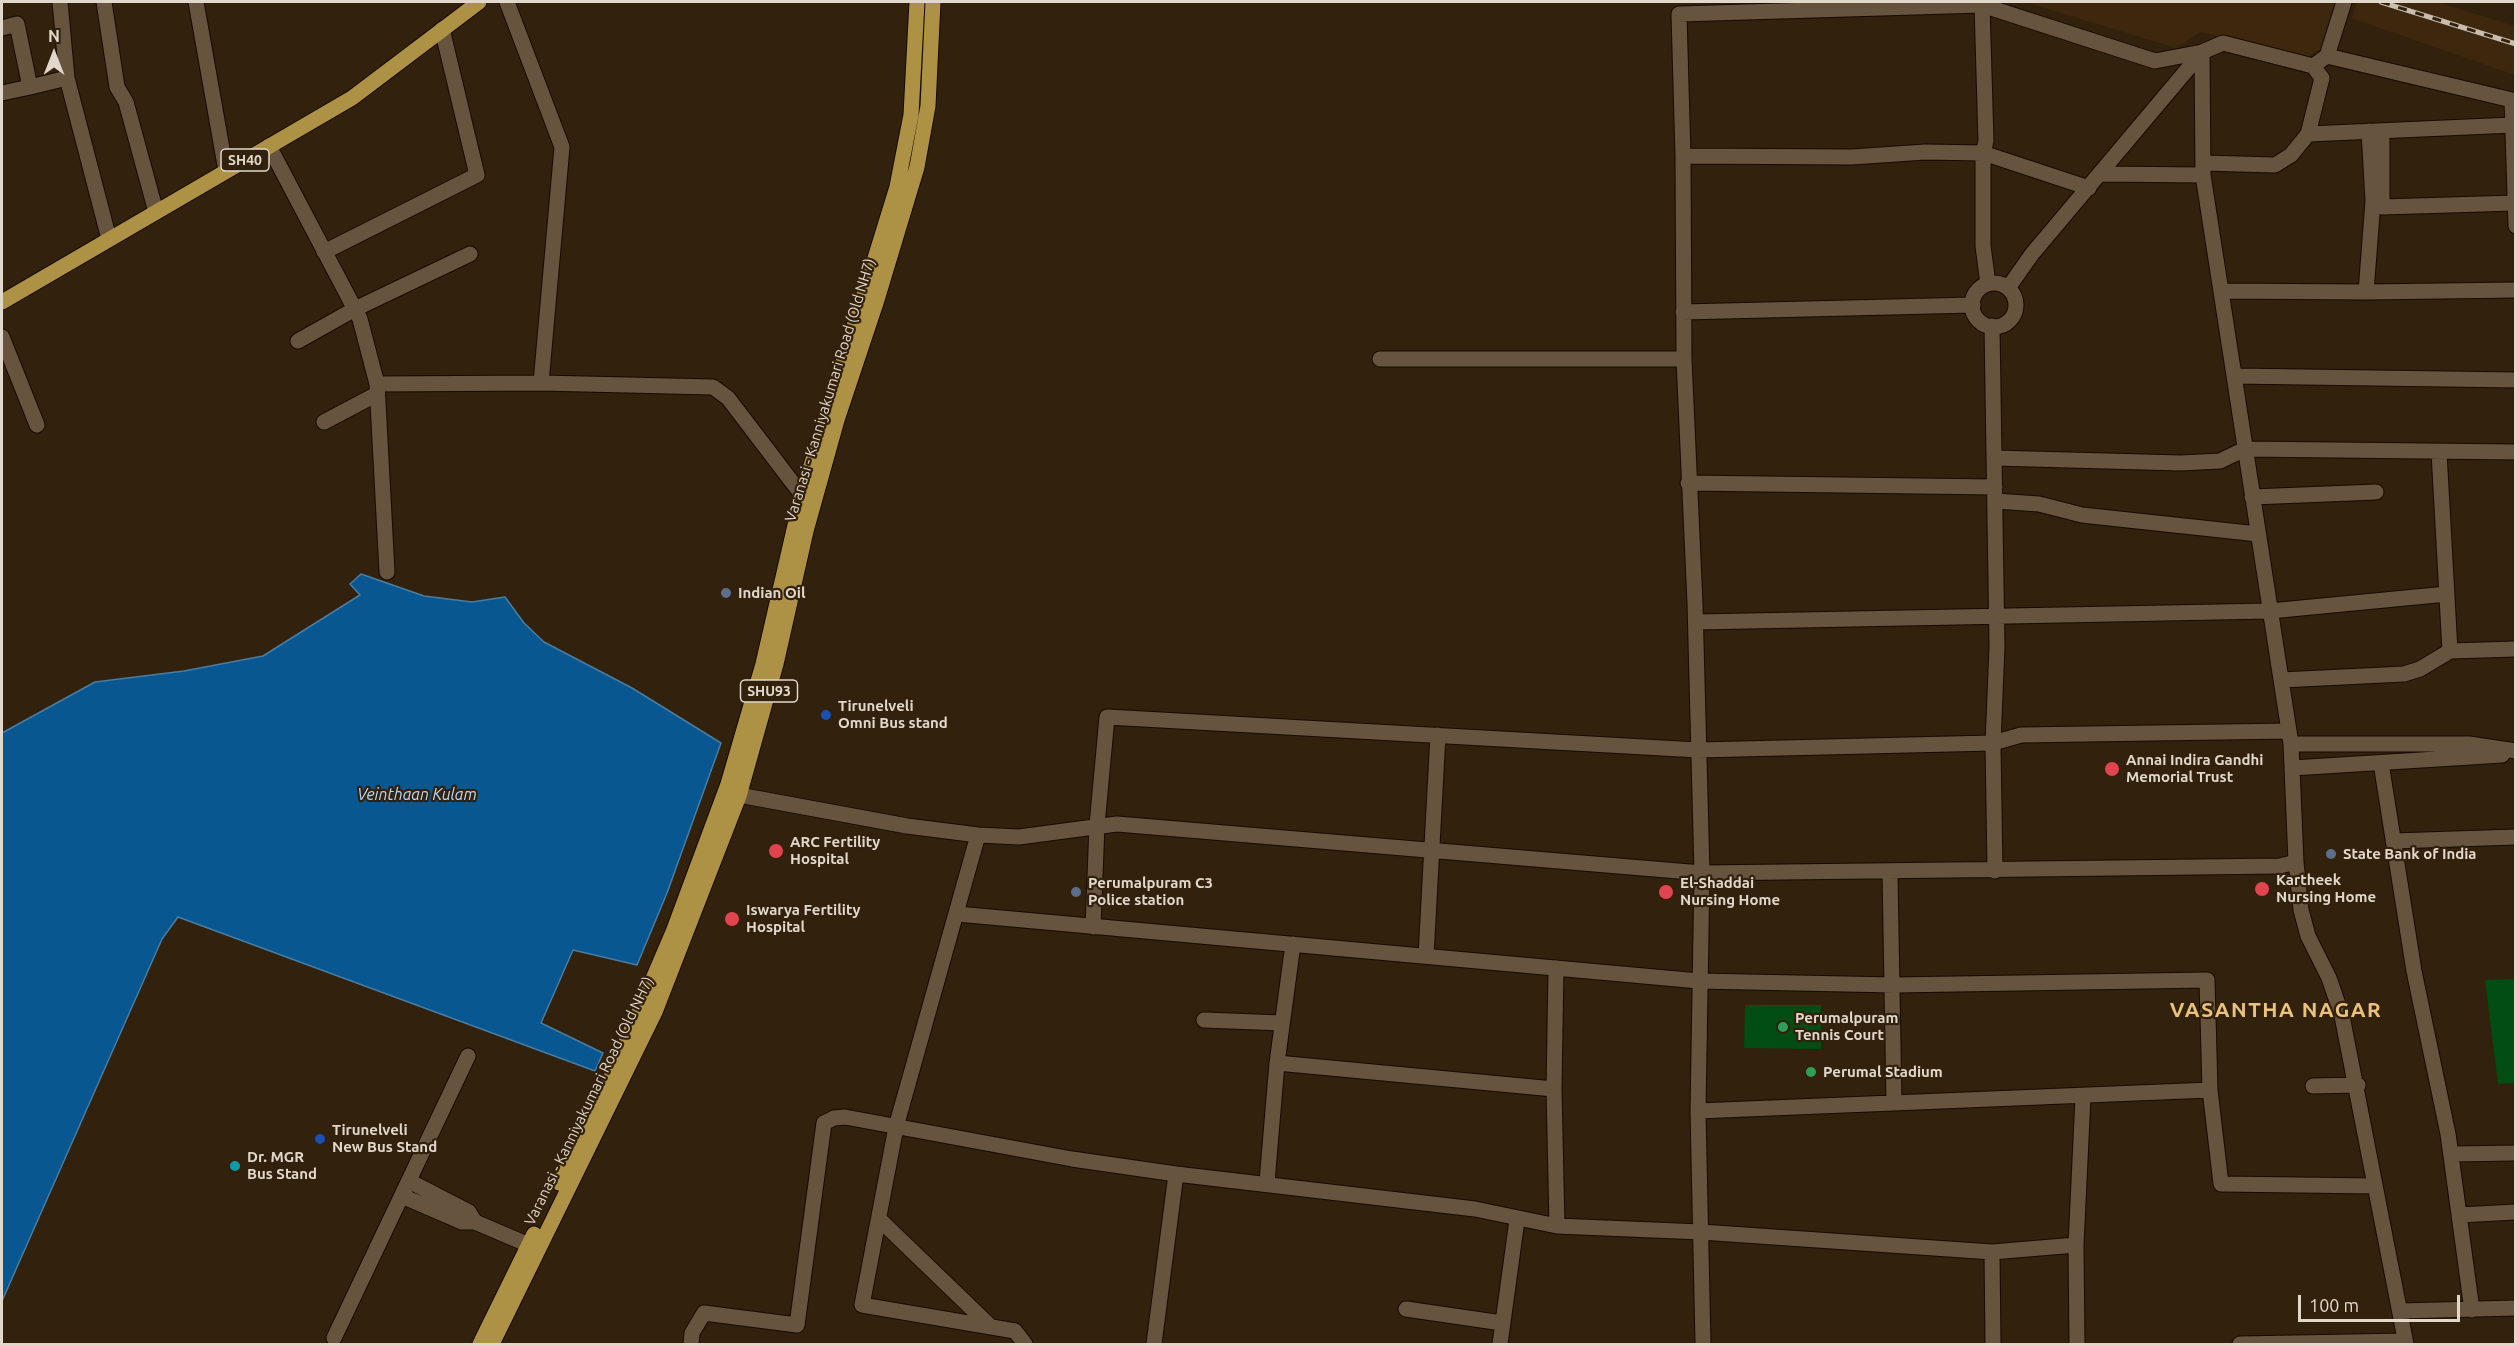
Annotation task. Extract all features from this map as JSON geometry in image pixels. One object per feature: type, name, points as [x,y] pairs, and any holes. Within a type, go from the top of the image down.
[{"type":"main road","name":"SH40","points":[[2,302],[352,98],[479,2]]},
{"type":"main road","name":"Varanasi - Kanniyakumari Road (Old NH7)","points":[[492,1344],[655,1012],[733,790],[763,664],[897,188],[911,115],[917,2]]},
{"type":"main road","name":"Varanasi - Kanniyakumari Road (Old NH7)","points":[[808,499],[917,167],[928,106],[933,2]]},
{"type":"main road","name":"Varanasi - Kanniyakumari Road (Old NH7)","points":[[480,1344],[616,1067],[733,790]]},
{"type":"street","points":[[60,2],[67,78],[109,240]]},
{"type":"street","points":[[104,2],[117,87],[126,102],[156,212]]},
{"type":"street","points":[[196,2],[226,171]]},
{"type":"street","points":[[507,2],[562,147],[541,383]]},
{"type":"street","points":[[2313,66],[2327,56],[2344,2]]},
{"type":"street","points":[[1982,4],[1986,141],[1983,153],[1983,246],[1988,284]]},
{"type":"street","points":[[1703,1344],[1698,1111],[1702,868],[1696,622],[1684,359],[1683,156],[1679,14],[1982,4],[2155,61],[2202,52],[2223,43],[2313,66],[2322,78],[2308,134],[2291,155],[2275,165],[2100,174]]},
{"type":"street","points":[[2,28],[17,24],[30,87]]},
{"type":"street","points":[[324,252],[477,175],[442,29]]},
{"type":"street","points":[[2202,52],[2203,169],[2290,738],[2296,862],[2304,924],[2340,1010],[2358,1085],[2406,1343],[2240,1344]]},
{"type":"street","points":[[2008,288],[2032,254],[2202,52]]},
{"type":"street","points":[[2327,56],[2514,101],[2516,226]]},
{"type":"street","points":[[2,93],[67,78]]},
{"type":"street","points":[[2308,134],[2513,125]]},
{"type":"street","points":[[2376,131],[2382,207],[2515,203]]},
{"type":"street","points":[[2366,292],[2376,131]]},
{"type":"street","points":[[269,146],[360,319],[377,389],[387,572]]},
{"type":"street","points":[[1683,156],[1852,157],[1925,152],[1983,153],[2089,188]]},
{"type":"street","points":[[298,341],[355,309],[470,254]]},
{"type":"street","points":[[1997,283],[2008,288],[2015,298],[2013,316],[2004,324],[1992,326],[1980,321],[1973,305],[1976,293],[1988,284],[1997,283]]},
{"type":"street","points":[[2221,291],[2516,290]]},
{"type":"street","points":[[1683,312],[1973,305]]},
{"type":"street","points":[[1992,326],[1997,616],[1994,743],[1995,866]]},
{"type":"street","points":[[2,337],[37,425]]},
{"type":"street","points":[[1380,359],[1684,359]]},
{"type":"street","points":[[2234,376],[2516,380]]},
{"type":"street","points":[[324,422],[377,389],[541,383],[713,387],[728,398],[808,499]]},
{"type":"street","points":[[1994,458],[2181,463],[2220,460],[2245,449],[2516,452]]},
{"type":"street","points":[[2439,452],[2450,651]]},
{"type":"street","points":[[1688,483],[1995,494],[2082,515],[2258,534]]},
{"type":"street","points":[[2252,497],[2376,492]]},
{"type":"street","points":[[1696,622],[2270,611],[2447,594]]},
{"type":"street","points":[[2281,680],[2403,674],[2420,669],[2450,651],[2516,649]]},
{"type":"street","points":[[1093,927],[1098,820],[1107,717],[1698,750],[1994,743],[2021,735],[2290,738],[2469,744],[2516,752]]},
{"type":"street","points":[[1426,956],[1438,735]]},
{"type":"street","points":[[2292,768],[2516,752]]},
{"type":"street","points":[[2381,763],[2414,971],[2451,1154],[2472,1310]]},
{"type":"street","points":[[733,790],[996,827],[1098,820],[1702,868],[1890,873],[1995,866]]},
{"type":"street","points":[[733,790],[907,826],[978,835],[1019,837],[1098,820]]},
{"type":"street","points":[[978,835],[896,1126],[862,1305],[1015,1331],[1025,1344]]},
{"type":"street","points":[[2393,841],[2516,837]]},
{"type":"street","points":[[1702,868],[2280,866],[2296,862]]},
{"type":"street","points":[[1890,873],[1894,985],[1894,1103]]},
{"type":"street","points":[[957,914],[1699,981],[1894,985],[2207,980],[2210,1090],[2221,1184],[2375,1186]]},
{"type":"street","points":[[1267,1182],[1277,1063],[1293,944]]},
{"type":"street","points":[[1556,968],[1554,1089],[1557,1226]]},
{"type":"street","points":[[1204,1020],[1282,1023]]},
{"type":"street","points":[[334,1338],[468,1056]]},
{"type":"street","points":[[1277,1063],[1554,1089]]},
{"type":"street","points":[[2313,1086],[2358,1085]]},
{"type":"street","points":[[1698,1111],[2210,1090]]},
{"type":"street","points":[[2077,1344],[2076,1245],[2083,1097]]},
{"type":"street","points":[[691,1344],[692,1333],[704,1313],[796,1325],[824,1123],[834,1118],[845,1117],[1072,1159],[1176,1174],[1267,1182],[1475,1209],[1517,1220],[1557,1226],[1992,1252],[2076,1245]]},
{"type":"street","points":[[2451,1154],[2516,1153]]},
{"type":"street","points":[[1154,1344],[1176,1174]]},
{"type":"street","points":[[409,1181],[469,1212],[474,1222]]},
{"type":"street","points":[[402,1196],[462,1222],[474,1222],[529,1245]]},
{"type":"street","points":[[2459,1215],[2516,1212]]},
{"type":"street","points":[[879,1219],[991,1327]]},
{"type":"street","points":[[1500,1344],[1517,1220]]},
{"type":"street","points":[[1992,1252],[1993,1344]]},
{"type":"street","points":[[2400,1311],[2516,1308]]},
{"type":"street","points":[[1406,1309],[1502,1323]]},
{"type":"shaded area","points":[[2025,2],[2337,2],[2322,48],[2308,57],[2200,32],[2176,48]]},
{"type":"shaded area","points":[[2358,2],[2437,2],[2515,26],[2515,75],[2351,18]]},
{"type":"green space","points":[[2515,979],[2515,1083],[2498,1084],[2485,980]]},
{"type":"green space","name":"Perumalpuram Tennis Court","points":[[1745,1005],[1821,1005],[1821,1049],[1744,1048]]},
{"type":"water","name":"Veinthaan Kulam","points":[[361,574],[424,596],[472,602],[505,597],[524,623],[544,642],[632,688],[721,743],[667,893],[637,965],[573,950],[541,1023],[603,1053],[595,1071],[178,917],[162,939],[2,1301],[2,733],[95,682],[184,671],[263,656],[360,595],[350,584]]},
{"type":"railway","points":[[2381,2],[2516,44]]},
{"type":"place","name":"Indian Oil","points":[[726,593]]},
{"type":"place","name":"Tirunelveli Omni Bus stand","points":[[826,715]]},
{"type":"place","name":"Annai Indira Gandhi Memorial Trust","points":[[2112,769]]},
{"type":"place","name":"ARC Fertility Hospital","points":[[776,851]]},
{"type":"place","name":"State Bank of India","points":[[2331,854]]},
{"type":"place","name":"Kartheek Nursing Home","points":[[2262,889]]},
{"type":"place","name":"Perumalpuram C3 Police station","points":[[1076,892]]},
{"type":"place","name":"El-Shaddai Nursing Home","points":[[1666,892]]},
{"type":"place","name":"Iswarya Fertility Hospital","points":[[732,919]]},
{"type":"place","name":"Perumalpuram Tennis Court","points":[[1783,1027]]},
{"type":"place","name":"Perumal Stadium","points":[[1811,1072]]},
{"type":"place","name":"Tirunelveli New Bus Stand","points":[[320,1139]]},
{"type":"place","name":"Dr. MGR Bus Stand","points":[[235,1166]]},
{"type":"district","name":"VASANTHA NAGAR","points":[[2276,1010]]}]
